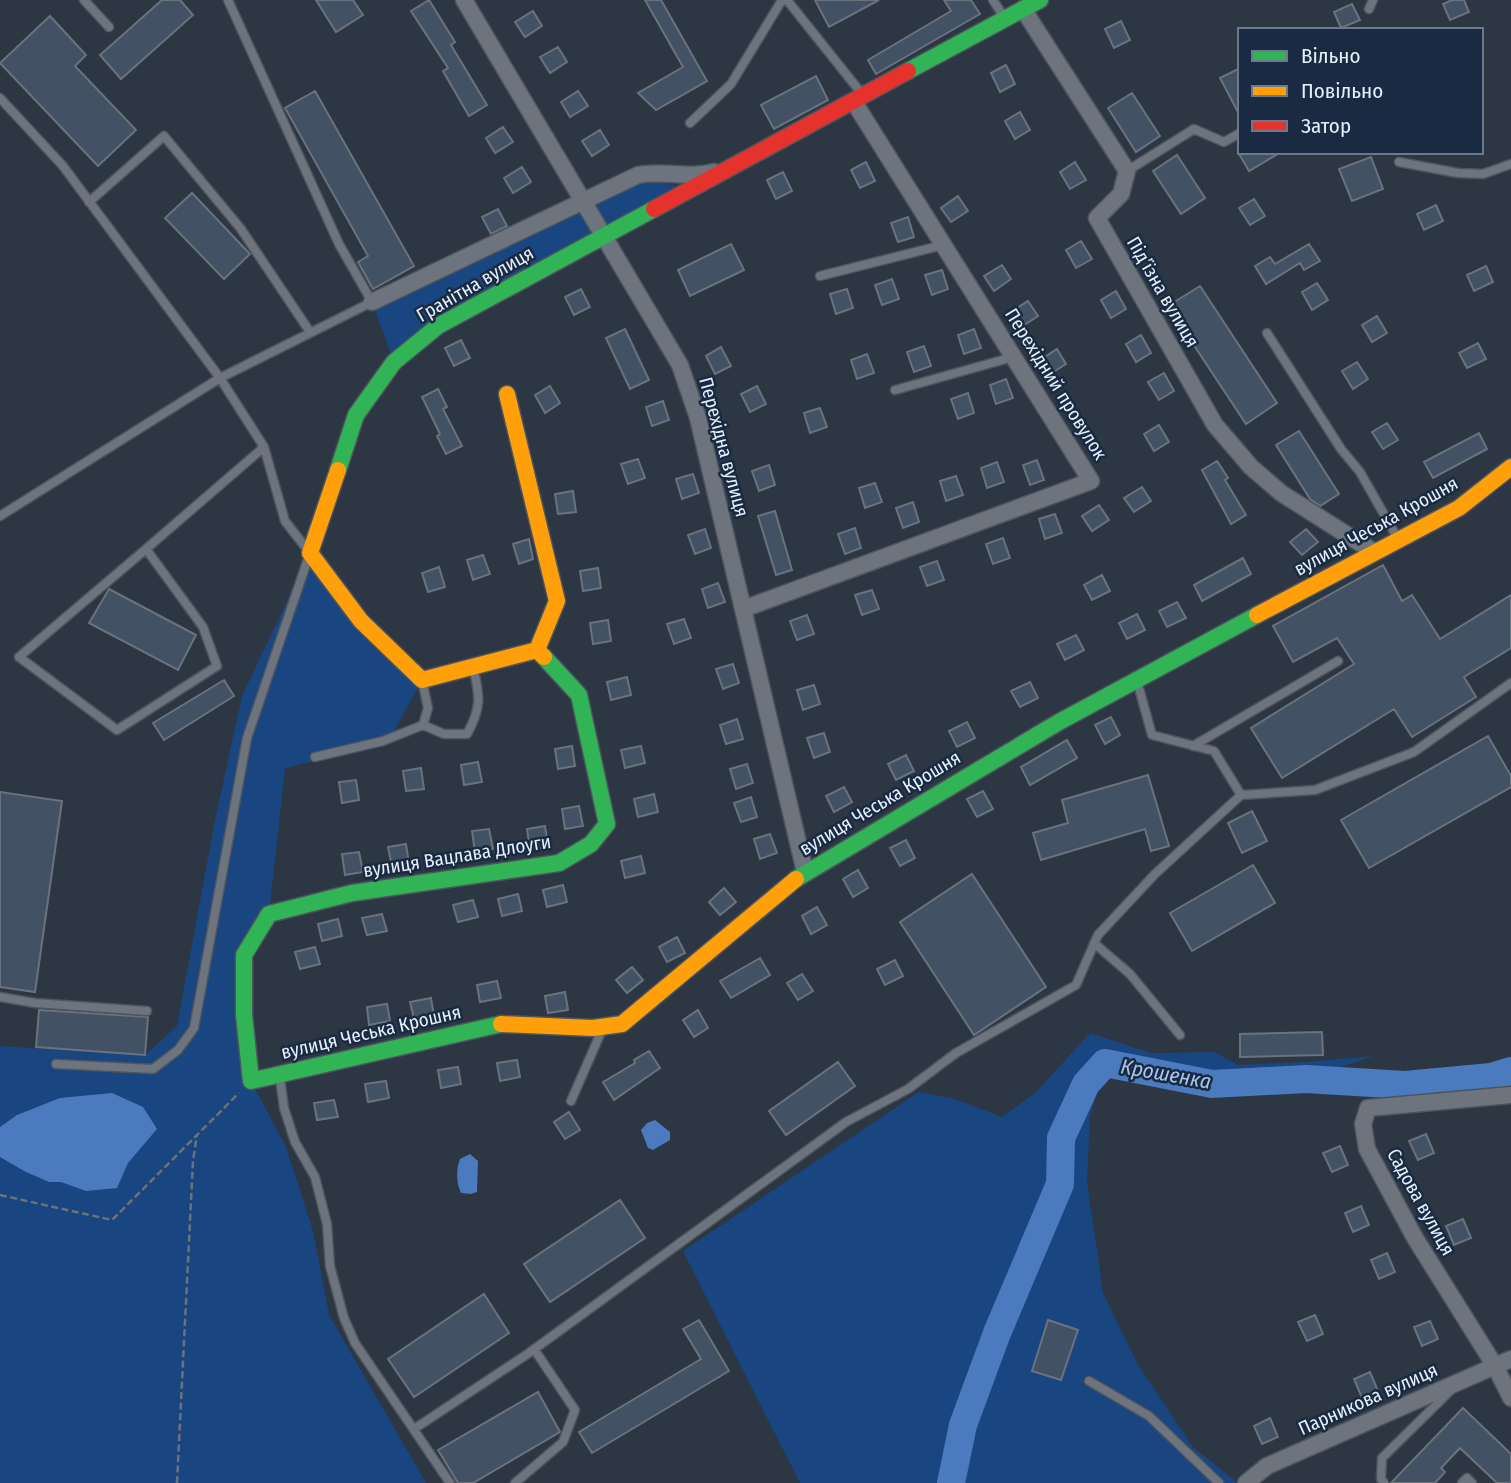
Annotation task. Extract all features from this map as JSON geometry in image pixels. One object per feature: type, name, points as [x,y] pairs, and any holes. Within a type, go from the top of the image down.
[{"type":"street","name":"Перехідна вулиця","points":[[464,0],[680,365],[698,418],[805,872]]},
{"type":"street","name":"Гранітна вулиця","points":[[310,552],[356,415],[394,362],[438,326],[1040,0]]},
{"type":"street","points":[[1023,9],[1127,171]]},
{"type":"street","name":"Перехідний провулок","points":[[743,609],[1091,481],[944,245],[859,99]]},
{"type":"street","name":"Гранітна вулиця","points":[[372,302],[638,175],[658,173],[687,176],[730,168]]},
{"type":"street","name":"Підʼїзна вулиця","points":[[1127,171],[1121,194],[1097,218],[1215,425],[1251,467],[1281,494],[1374,552]]},
{"type":"street","points":[[310,552],[361,621],[422,680],[537,650],[557,601],[507,394]]},
{"type":"street","name":"вулиця Чеська Крошня","points":[[251,1081],[407,1047],[496,1024],[593,1028],[622,1024],[805,872],[1059,722],[1459,508],[1511,467]]},
{"type":"street","name":"вулиця Вацлава Длоуги","points":[[251,1081],[244,1015],[244,955],[269,914],[352,893],[559,863],[591,844],[607,824],[579,695],[537,650]]},
{"type":"street","name":"Садова вулиця","points":[[1511,1095],[1368,1108],[1363,1124],[1367,1149],[1415,1238],[1495,1366],[1511,1398]]},
{"type":"street","name":"Парникова вулиця","points":[[1246,1483],[1267,1466],[1511,1359]]},
{"type":"lane","points":[[84,0],[109,27]]},
{"type":"lane","points":[[0,516],[219,377],[372,302],[339,244],[228,0]]},
{"type":"lane","points":[[690,123],[731,84],[785,0],[859,99]]},
{"type":"lane","points":[[993,0],[1006,19]]},
{"type":"lane","points":[[0,98],[63,166],[219,377],[264,447],[285,521],[310,552],[247,738],[194,1028],[178,1050],[153,1069],[56,1064]]},
{"type":"lane","points":[[1127,171],[1194,130],[1224,142],[1238,134]]},
{"type":"lane","points":[[89,202],[163,136],[242,229],[310,332]]},
{"type":"lane","points":[[1399,162],[1458,173],[1482,174],[1511,164]]},
{"type":"lane","points":[[820,276],[944,245]]},
{"type":"lane","points":[[1267,333],[1341,449],[1360,472],[1398,539]]},
{"type":"lane","points":[[895,390],[1014,357]]},
{"type":"lane","points":[[146,549],[203,627],[217,666],[117,730],[19,657],[264,447]]},
{"type":"lane","points":[[1194,746],[1339,661]]},
{"type":"lane","points":[[315,757],[383,741],[423,725],[444,734],[467,734],[477,717],[480,696],[472,666]]},
{"type":"lane","points":[[422,680],[428,708],[423,725]]},
{"type":"lane","points":[[1137,680],[1152,735],[1214,751],[1241,795]]},
{"type":"lane","points":[[414,1429],[534,1349],[846,1122],[908,1089],[956,1053],[1076,985],[1098,935],[1155,874],[1241,795],[1315,790],[1414,752],[1511,683]]},
{"type":"lane","points":[[1094,943],[1130,974],[1180,1035]]},
{"type":"lane","points":[[0,997],[34,1003],[147,1011]]},
{"type":"lane","points":[[571,1101],[604,1026]]},
{"type":"lane","points":[[280,1075],[284,1108],[295,1142],[316,1177],[327,1224],[330,1266],[344,1318],[355,1343],[450,1483]]},
{"type":"lane","points":[[515,1483],[563,1442],[575,1410],[534,1349]]},
{"type":"lane","points":[[1090,1381],[1149,1416],[1219,1483]]},
{"type":"lane","points":[[1384,1483],[1381,1479],[1382,1458],[1461,1381]]},
{"type":"lane","points":[[1462,1483],[1467,1478],[1472,1483]]},
{"type":"path","points":[[0,1195],[112,1220],[251,1081]]},
{"type":"path","points":[[177,1483],[193,1161],[197,1135]]},
{"type":"shaded area","points":[[638,175],[689,190],[394,362],[372,302]]},
{"type":"shaded area","points":[[310,553],[422,680],[387,744],[285,768],[269,914],[244,955],[251,1081],[286,1147],[313,1231],[329,1315],[426,1483],[0,1483],[0,1046],[145,1055],[177,1026],[215,820],[242,696]]},
{"type":"shaded area","points":[[1090,1033],[1151,1053],[1215,1052],[1238,1065],[1374,1056],[1306,1079],[1212,1084],[1105,1064],[1090,1116],[1087,1182],[1103,1293],[1137,1363],[1193,1447],[1238,1483],[800,1483],[683,1251],[919,1092],[955,1099],[1002,1117],[1036,1092]]},
{"type":"shaded area","points":[[112,1093],[143,1107],[157,1129],[128,1163],[117,1188],[86,1191],[61,1182],[49,1182],[0,1157],[0,1127],[17,1115],[60,1098]]},
{"type":"shaded area","points":[[655,1120],[670,1132],[670,1140],[653,1150],[648,1148],[641,1130],[647,1123]]},
{"type":"shaded area","points":[[470,1154],[478,1161],[477,1192],[461,1193],[457,1180],[459,1163],[460,1159]]},
{"type":"building","points":[[162,0],[180,0],[193,15],[121,79],[100,55]]},
{"type":"building","points":[[316,0],[353,0],[363,15],[336,32]]},
{"type":"building","points":[[429,0],[455,42],[451,45],[487,105],[469,116],[443,71],[448,68],[411,11]]},
{"type":"building","points":[[645,0],[661,0],[707,81],[656,110],[638,93],[683,67]]},
{"type":"building","points":[[815,0],[879,0],[829,27]]},
{"type":"building","points":[[944,0],[971,0],[980,14],[876,74],[868,60],[951,11]]},
{"type":"building","points":[[1452,0],[1464,0],[1469,12],[1450,20],[1443,4]]},
{"type":"building","points":[[1352,4],[1360,20],[1341,28],[1334,12]]},
{"type":"building","points":[[533,11],[542,26],[525,37],[515,22]]},
{"type":"building","points":[[50,16],[86,55],[75,66],[136,130],[98,166],[0,63]]},
{"type":"building","points":[[1121,21],[1130,40],[1114,48],[1105,29]]},
{"type":"building","points":[[558,47],[567,62],[550,73],[540,57]]},
{"type":"building","points":[[1006,65],[1015,84],[1000,92],[991,73]]},
{"type":"building","points":[[1238,69],[1238,112],[1220,78]]},
{"type":"building","points":[[816,76],[828,100],[774,129],[761,105]]},
{"type":"building","points":[[315,91],[414,266],[373,289],[358,262],[368,256],[285,108]]},
{"type":"building","points":[[578,91],[588,106],[570,117],[561,102]]},
{"type":"building","points":[[1132,93],[1160,136],[1136,152],[1108,108]]},
{"type":"building","points":[[1020,112],[1030,130],[1015,139],[1005,121]]},
{"type":"building","points":[[503,127],[513,142],[495,153],[486,138]]},
{"type":"building","points":[[600,130],[609,145],[592,156],[582,141]]},
{"type":"building","points":[[1239,154],[1278,154],[1249,171]]},
{"type":"building","points":[[1177,155],[1205,198],[1181,214],[1153,171]]},
{"type":"building","points":[[1371,157],[1383,189],[1352,201],[1339,169]]},
{"type":"building","points":[[866,162],[875,181],[860,188],[851,170]]},
{"type":"building","points":[[1075,162],[1086,180],[1070,189],[1060,172]]},
{"type":"building","points":[[522,167],[531,182],[513,193],[504,178]]},
{"type":"building","points":[[783,172],[792,191],[776,199],[767,180]]},
{"type":"building","points":[[192,193],[250,254],[224,279],[165,218]]},
{"type":"building","points":[[958,196],[968,211],[951,222],[941,208]]},
{"type":"building","points":[[1254,199],[1265,216],[1250,225],[1239,208]]},
{"type":"building","points":[[1436,205],[1443,221],[1424,230],[1417,214]]},
{"type":"building","points":[[498,209],[507,226],[491,234],[482,217]]},
{"type":"building","points":[[908,217],[914,237],[898,242],[891,223]]},
{"type":"building","points":[[1081,241],[1092,259],[1076,268],[1066,250]]},
{"type":"building","points":[[731,244],[744,270],[690,296],[678,270]]},
{"type":"building","points":[[1309,244],[1320,261],[1304,270],[1300,263],[1266,284],[1255,266],[1270,257],[1275,264]]},
{"type":"building","points":[[1002,265],[1011,279],[994,291],[984,276]]},
{"type":"building","points":[[1486,266],[1493,282],[1474,291],[1467,275]]},
{"type":"building","points":[[942,270],[948,289],[932,295],[925,275]]},
{"type":"building","points":[[892,279],[899,299],[882,305],[875,285]]},
{"type":"building","points":[[1317,283],[1328,300],[1312,310],[1302,292]]},
{"type":"building","points":[[1200,286],[1277,403],[1246,424],[1168,306]]},
{"type":"building","points":[[581,289],[590,307],[574,315],[565,297]]},
{"type":"building","points":[[847,289],[853,308],[836,314],[830,294]]},
{"type":"building","points":[[1116,291],[1126,309],[1111,318],[1101,300]]},
{"type":"building","points":[[1028,301],[1038,316],[1021,327],[1011,312]]},
{"type":"building","points":[[1377,316],[1387,333],[1372,342],[1362,325]]},
{"type":"building","points":[[625,329],[649,380],[630,389],[606,338]]},
{"type":"building","points":[[974,329],[981,348],[964,354],[958,335]]},
{"type":"building","points":[[1141,335],[1151,353],[1136,362],[1126,344]]},
{"type":"building","points":[[461,340],[470,358],[454,366],[445,348]]},
{"type":"building","points":[[1478,343],[1486,359],[1467,368],[1459,353]]},
{"type":"building","points":[[924,346],[931,366],[914,372],[907,352]]},
{"type":"building","points":[[721,347],[731,366],[715,374],[706,356]]},
{"type":"building","points":[[1057,349],[1066,364],[1049,375],[1039,361]]},
{"type":"building","points":[[867,354],[874,373],[857,379],[851,360]]},
{"type":"building","points":[[1357,362],[1368,379],[1353,389],[1342,371]]},
{"type":"building","points":[[1164,373],[1174,391],[1159,400],[1148,382]]},
{"type":"building","points":[[1006,379],[1013,398],[996,404],[990,385]]},
{"type":"building","points":[[550,386],[560,403],[545,413],[535,395]]},
{"type":"building","points":[[757,386],[766,404],[750,412],[741,394]]},
{"type":"building","points":[[438,389],[447,407],[443,409],[462,446],[446,454],[437,436],[440,434],[422,397]]},
{"type":"building","points":[[968,393],[974,413],[958,419],[951,399]]},
{"type":"building","points":[[663,401],[669,420],[652,426],[646,407]]},
{"type":"building","points":[[820,408],[827,427],[810,433],[804,413]]},
{"type":"building","points":[[1387,423],[1398,440],[1383,449],[1372,432]]},
{"type":"building","points":[[1159,425],[1169,442],[1154,451],[1144,434]]},
{"type":"building","points":[[1299,431],[1339,494],[1320,506],[1310,499],[1276,445]]},
{"type":"building","points":[[1479,433],[1487,449],[1433,478],[1424,462]]},
{"type":"building","points":[[638,459],[645,478],[628,484],[621,464]]},
{"type":"building","points":[[1037,460],[1044,480],[1030,485],[1023,465]]},
{"type":"building","points":[[1217,461],[1246,515],[1231,524],[1202,470]]},
{"type":"building","points":[[997,462],[1004,482],[987,488],[981,468]]},
{"type":"building","points":[[769,465],[775,485],[759,491],[752,471]]},
{"type":"building","points":[[693,474],[699,493],[682,499],[676,479]]},
{"type":"building","points":[[956,476],[963,495],[946,501],[940,481]]},
{"type":"building","points":[[875,483],[882,502],[865,508],[859,488]]},
{"type":"building","points":[[1142,487],[1151,501],[1134,512],[1124,498]]},
{"type":"building","points":[[573,491],[576,512],[558,514],[555,494]]},
{"type":"building","points":[[913,502],[919,522],[903,528],[896,508]]},
{"type":"building","points":[[1099,505],[1109,520],[1092,531],[1082,516]]},
{"type":"building","points":[[775,511],[792,570],[776,575],[758,516]]},
{"type":"building","points":[[1055,514],[1062,533],[1045,539],[1039,519]]},
{"type":"building","points":[[855,528],[861,548],[845,554],[838,534]]},
{"type":"building","points":[[705,529],[711,548],[695,554],[688,535]]},
{"type":"building","points":[[1306,529],[1318,542],[1302,555],[1290,542]]},
{"type":"building","points":[[1003,538],[1010,558],[993,564],[986,544]]},
{"type":"building","points":[[529,539],[533,559],[519,564],[513,544]]},
{"type":"building","points":[[483,555],[490,574],[473,580],[467,560]]},
{"type":"building","points":[[1243,558],[1251,574],[1202,601],[1194,585]]},
{"type":"building","points":[[937,561],[944,580],[927,586],[920,567]]},
{"type":"building","points":[[1383,565],[1402,601],[1412,595],[1440,639],[1511,595],[1511,648],[1464,677],[1476,697],[1412,737],[1394,709],[1282,778],[1251,728],[1354,664],[1337,638],[1293,662],[1273,626]]},
{"type":"building","points":[[439,567],[445,587],[428,592],[422,573]]},
{"type":"building","points":[[598,568],[601,588],[583,591],[580,571]]},
{"type":"building","points":[[1102,575],[1110,591],[1092,600],[1084,585]]},
{"type":"building","points":[[718,583],[725,602],[708,608],[702,589]]},
{"type":"building","points":[[109,589],[196,635],[178,670],[89,623]]},
{"type":"building","points":[[872,590],[879,609],[862,615],[855,595]]},
{"type":"building","points":[[1177,602],[1186,618],[1167,627],[1159,611]]},
{"type":"building","points":[[1137,614],[1145,630],[1127,639],[1119,623]]},
{"type":"building","points":[[807,615],[814,634],[797,640],[790,621]]},
{"type":"building","points":[[684,619],[691,638],[674,644],[667,624]]},
{"type":"building","points":[[608,620],[611,641],[593,644],[590,623]]},
{"type":"building","points":[[1076,635],[1084,650],[1065,660],[1057,644]]},
{"type":"building","points":[[733,664],[739,683],[723,689],[716,669]]},
{"type":"building","points":[[627,677],[631,695],[611,700],[607,682]]},
{"type":"building","points":[[224,680],[234,696],[164,740],[153,723]]},
{"type":"building","points":[[1030,682],[1038,698],[1020,707],[1011,691]]},
{"type":"building","points":[[814,685],[820,704],[803,710],[797,690]]},
{"type":"building","points":[[1111,717],[1120,735],[1105,744],[1095,725]]},
{"type":"building","points":[[737,719],[743,739],[726,744],[720,725]]},
{"type":"building","points":[[967,722],[975,738],[957,747],[949,731]]},
{"type":"building","points":[[824,733],[830,752],[814,758],[807,738]]},
{"type":"building","points":[[1488,736],[1511,776],[1511,787],[1369,868],[1341,820]]},
{"type":"building","points":[[1067,740],[1077,758],[1030,785],[1021,767]]},
{"type":"building","points":[[572,746],[575,766],[558,769],[555,749]]},
{"type":"building","points":[[641,746],[645,763],[625,768],[621,750]]},
{"type":"building","points":[[906,755],[914,771],[896,780],[888,764]]},
{"type":"building","points":[[478,762],[482,782],[464,785],[461,765]]},
{"type":"building","points":[[747,764],[753,783],[736,789],[730,769]]},
{"type":"building","points":[[421,768],[424,789],[406,791],[403,771]]},
{"type":"building","points":[[1148,775],[1169,846],[1151,851],[1145,829],[1041,860],[1033,833],[1068,823],[1062,800]]},
{"type":"building","points":[[356,780],[359,800],[342,803],[339,782]]},
{"type":"building","points":[[844,787],[852,802],[834,812],[826,796]]},
{"type":"building","points":[[983,791],[993,809],[977,817],[967,799]]},
{"type":"building","points":[[0,792],[62,801],[35,992],[0,987]]},
{"type":"building","points":[[654,794],[658,812],[638,817],[634,799]]},
{"type":"building","points":[[751,797],[757,817],[741,822],[734,803]]},
{"type":"building","points":[[579,806],[583,826],[565,829],[562,809]]},
{"type":"building","points":[[1252,811],[1267,841],[1242,853],[1228,823]]},
{"type":"building","points":[[545,826],[548,847],[530,850],[527,829]]},
{"type":"building","points":[[489,829],[493,849],[475,852],[472,831]]},
{"type":"building","points":[[770,834],[777,853],[760,859],[754,839]]},
{"type":"building","points":[[906,840],[915,858],[900,866],[890,848]]},
{"type":"building","points":[[406,844],[409,864],[392,867],[388,847]]},
{"type":"building","points":[[359,852],[363,872],[345,875],[342,854]]},
{"type":"building","points":[[641,856],[645,873],[625,878],[621,861]]},
{"type":"building","points":[[1253,865],[1275,903],[1192,951],[1170,913]]},
{"type":"building","points":[[858,870],[868,888],[853,897],[843,879]]},
{"type":"building","points":[[972,874],[1046,987],[974,1035],[900,922]]},
{"type":"building","points":[[563,885],[567,902],[547,907],[543,890]]},
{"type":"building","points":[[724,888],[736,902],[720,915],[709,902]]},
{"type":"building","points":[[518,894],[522,911],[502,916],[498,899]]},
{"type":"building","points":[[473,900],[478,917],[458,922],[453,905]]},
{"type":"building","points":[[817,907],[827,925],[811,934],[802,916]]},
{"type":"building","points":[[382,914],[387,931],[367,935],[362,918]]},
{"type":"building","points":[[338,919],[342,936],[322,941],[318,924]]},
{"type":"building","points":[[677,937],[685,953],[667,962],[659,947]]},
{"type":"building","points":[[315,947],[320,964],[300,969],[295,952]]},
{"type":"building","points":[[760,958],[770,975],[731,998],[720,981]]},
{"type":"building","points":[[895,960],[903,976],[885,985],[877,969]]},
{"type":"building","points":[[632,967],[643,980],[627,993],[616,980]]},
{"type":"building","points":[[802,974],[813,991],[798,1000],[787,983]]},
{"type":"building","points":[[497,981],[501,998],[480,1002],[477,985]]},
{"type":"building","points":[[565,992],[568,1010],[548,1013],[545,996]]},
{"type":"building","points":[[431,998],[434,1016],[414,1019],[410,1002]]},
{"type":"building","points":[[387,1004],[390,1021],[369,1025],[367,1007]]},
{"type":"building","points":[[39,1010],[148,1017],[145,1055],[36,1047]]},
{"type":"building","points":[[698,1010],[708,1028],[694,1037],[683,1020]]},
{"type":"building","points":[[1322,1032],[1323,1055],[1240,1057],[1240,1034]]},
{"type":"building","points":[[649,1051],[660,1068],[614,1100],[603,1082],[635,1063],[634,1060]]},
{"type":"building","points":[[517,1060],[520,1077],[500,1081],[497,1063]]},
{"type":"building","points":[[838,1062],[855,1086],[786,1135],[769,1111]]},
{"type":"building","points":[[458,1067],[461,1084],[441,1088],[438,1070]]},
{"type":"building","points":[[386,1081],[389,1098],[368,1102],[365,1084]]},
{"type":"building","points":[[334,1100],[338,1117],[317,1120],[314,1103]]},
{"type":"building","points":[[569,1112],[580,1130],[565,1139],[554,1122]]},
{"type":"building","points":[[1426,1134],[1434,1153],[1418,1160],[1409,1141]]},
{"type":"building","points":[[1340,1146],[1348,1165],[1332,1172],[1323,1153]]},
{"type":"building","points":[[620,1200],[645,1238],[550,1302],[524,1264]]},
{"type":"building","points":[[1361,1206],[1369,1225],[1353,1232],[1345,1213]]},
{"type":"building","points":[[1463,1219],[1471,1238],[1454,1245],[1446,1226]]},
{"type":"building","points":[[1387,1253],[1395,1272],[1379,1279],[1371,1260]]},
{"type":"building","points":[[484,1294],[509,1333],[414,1397],[388,1359]]},
{"type":"building","points":[[1315,1315],[1323,1334],[1307,1341],[1298,1322]]},
{"type":"building","points":[[699,1320],[729,1371],[592,1453],[579,1432],[701,1359],[683,1329]]},
{"type":"building","points":[[1048,1320],[1078,1330],[1061,1380],[1032,1371]]},
{"type":"building","points":[[1430,1321],[1438,1339],[1422,1346],[1414,1327]]},
{"type":"building","points":[[1370,1372],[1378,1391],[1362,1398],[1354,1379]]},
{"type":"building","points":[[538,1392],[560,1432],[473,1483],[458,1483],[438,1450]]},
{"type":"building","points":[[1463,1408],[1511,1454],[1511,1483],[1497,1483],[1460,1448],[1441,1468],[1445,1472],[1435,1483],[1391,1483]]},
{"type":"building","points":[[1270,1418],[1278,1437],[1262,1444],[1254,1426]]},
{"type":"waterway","name":"Крошенка","points":[[951,1483],[963,1425],[997,1333],[1060,1184],[1061,1138],[1086,1084],[1105,1063],[1212,1084],[1306,1079],[1405,1085],[1491,1077],[1511,1071]]},
{"type":"traffic: fast","points":[[908,71],[1040,0]]},
{"type":"traffic: fast","points":[[338,470],[356,415],[394,362],[438,326],[654,209]]},
{"type":"traffic: fast","points":[[796,879],[1059,722],[1257,615]]},
{"type":"traffic: fast","points":[[501,1024],[251,1081],[244,1015],[244,955],[269,914],[352,893],[559,863],[591,844],[607,824],[579,695],[544,657]]},
{"type":"traffic: slow","points":[[507,394],[557,601],[537,650],[544,657]]},
{"type":"traffic: slow","points":[[1257,615],[1459,508],[1511,467]]},
{"type":"traffic: slow","points":[[338,470],[310,553],[361,621],[422,680],[537,650]]},
{"type":"traffic: slow","points":[[501,1024],[593,1028],[622,1024],[796,879]]},
{"type":"traffic: jam","points":[[654,209],[908,71]]}]
